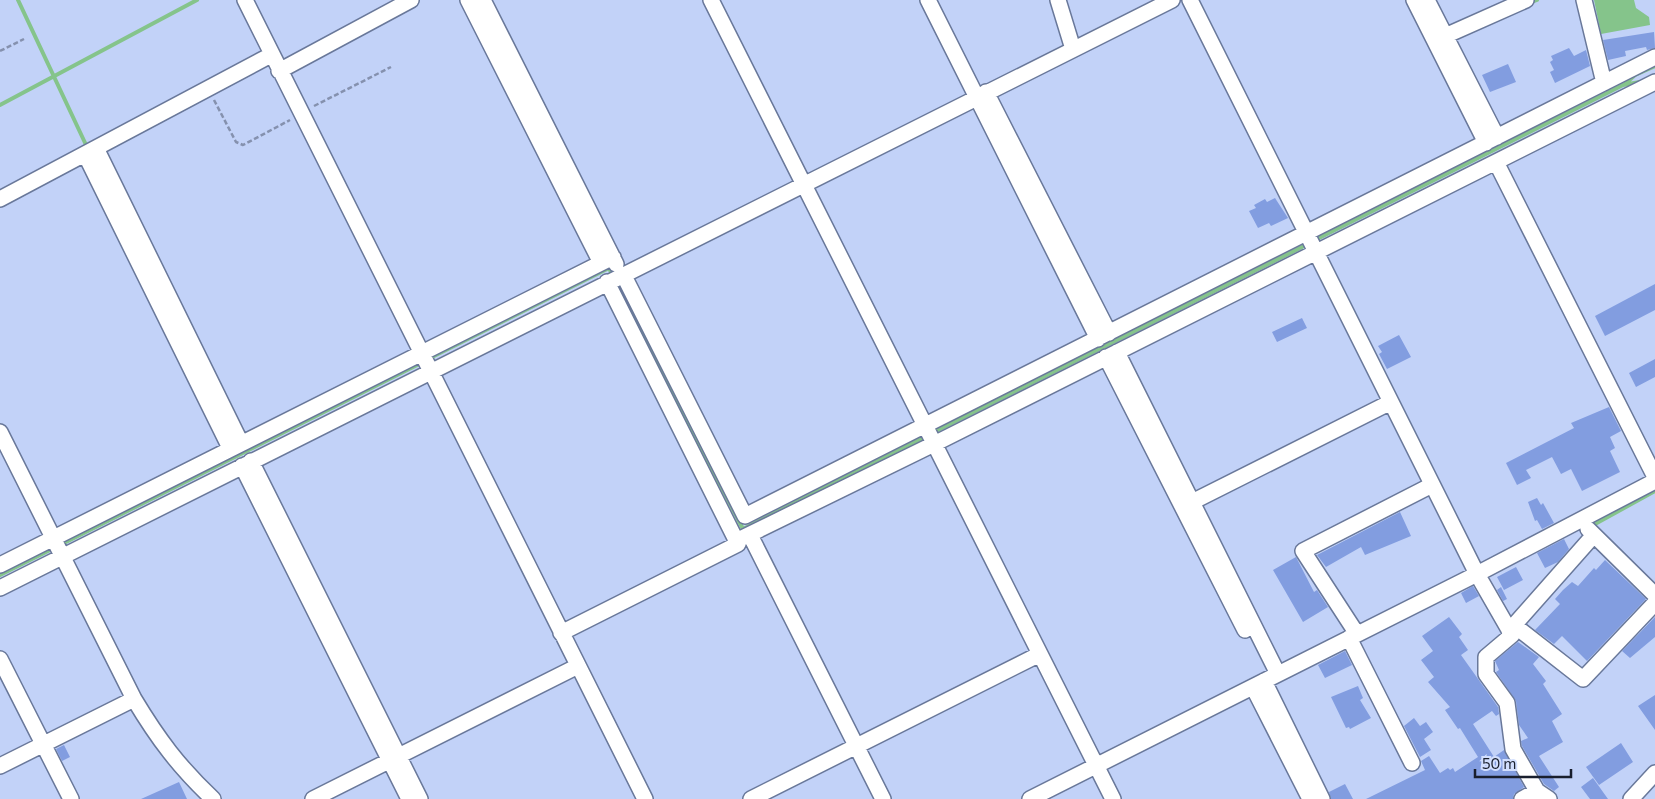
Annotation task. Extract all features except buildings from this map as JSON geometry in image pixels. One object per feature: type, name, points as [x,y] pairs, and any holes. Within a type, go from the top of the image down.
[{"type":"street","points":[[245,0],[424,362],[645,799]]},
{"type":"street","points":[[279,71],[411,0]]},
{"type":"street","points":[[468,0],[607,260],[622,275],[745,516],[1655,57]]},
{"type":"street","points":[[482,0],[607,260]]},
{"type":"street","points":[[710,0],[804,183],[1113,799]]},
{"type":"street","points":[[928,0],[981,95],[1103,336]]},
{"type":"street","points":[[1058,0],[1074,49]]},
{"type":"street","points":[[0,565],[235,446],[622,275],[1172,0]]},
{"type":"street","points":[[1190,0],[1476,574],[1512,628],[1583,679],[1655,603]]},
{"type":"street","points":[[1414,0],[1491,140]]},
{"type":"street","points":[[1427,0],[1491,140]]},
{"type":"street","points":[[1445,36],[1526,0]]},
{"type":"street","points":[[1584,0],[1604,83]]},
{"type":"street","points":[[0,200],[271,55]]},
{"type":"street","points":[[561,633],[738,544],[743,538],[1655,82]]},
{"type":"street","points":[[90,151],[235,446]]},
{"type":"street","points":[[1501,159],[1655,455]]},
{"type":"street","points":[[1501,159],[1655,477]]},
{"type":"street","points":[[0,588],[246,464],[607,260]]},
{"type":"street","points":[[607,282],[852,748],[883,799]]},
{"type":"street","points":[[1112,355],[1192,502],[1266,680],[1310,799]]},
{"type":"street","points":[[1112,355],[1322,799]]},
{"type":"street","points":[[1192,502],[1391,402]]},
{"type":"street","points":[[0,432],[134,699],[158,739],[184,772],[213,799]]},
{"type":"street","points":[[246,464],[394,758],[420,799]]},
{"type":"street","points":[[1030,799],[1476,574],[1655,481]]},
{"type":"street","points":[[1412,763],[1353,636],[1303,551],[1432,486]]},
{"type":"street","points":[[1581,520],[1593,536],[1655,595]]},
{"type":"street","points":[[1522,799],[1543,795],[1513,749],[1507,703],[1486,674],[1486,657],[1512,636],[1512,628],[1593,536]]},
{"type":"street","points":[[750,799],[1040,654]]},
{"type":"street","points":[[0,659],[71,799]]},
{"type":"street","points":[[313,799],[578,666]]},
{"type":"street","points":[[0,766],[134,699]]},
{"type":"street","points":[[852,748],[873,799]]},
{"type":"street","points":[[394,758],[408,799]]},
{"type":"street","points":[[1631,799],[1655,773]]},
{"type":"path","points":[[0,51],[24,39]]},
{"type":"path","points":[[208,89],[236,142],[243,145],[390,67]]},
{"type":"shaded area","points":[[1594,0],[1634,0],[1636,8],[1649,17],[1650,25],[1601,34]]},
{"type":"waterway","points":[[18,0],[87,147]]},
{"type":"waterway","points":[[0,105],[197,0]]},
{"type":"waterway","points":[[1529,3],[1537,0]]},
{"type":"waterway","points":[[1625,84],[1635,75],[1655,66]]},
{"type":"waterway","points":[[1317,239],[1623,85],[1640,82]]},
{"type":"waterway","points":[[934,432],[1306,245]]},
{"type":"waterway","points":[[428,359],[609,268],[611,272]]},
{"type":"waterway","points":[[617,283],[743,529],[925,437]]},
{"type":"waterway","points":[[64,543],[421,363]]},
{"type":"waterway","points":[[1595,524],[1655,491]]},
{"type":"waterway","points":[[0,575],[50,550]]}]
